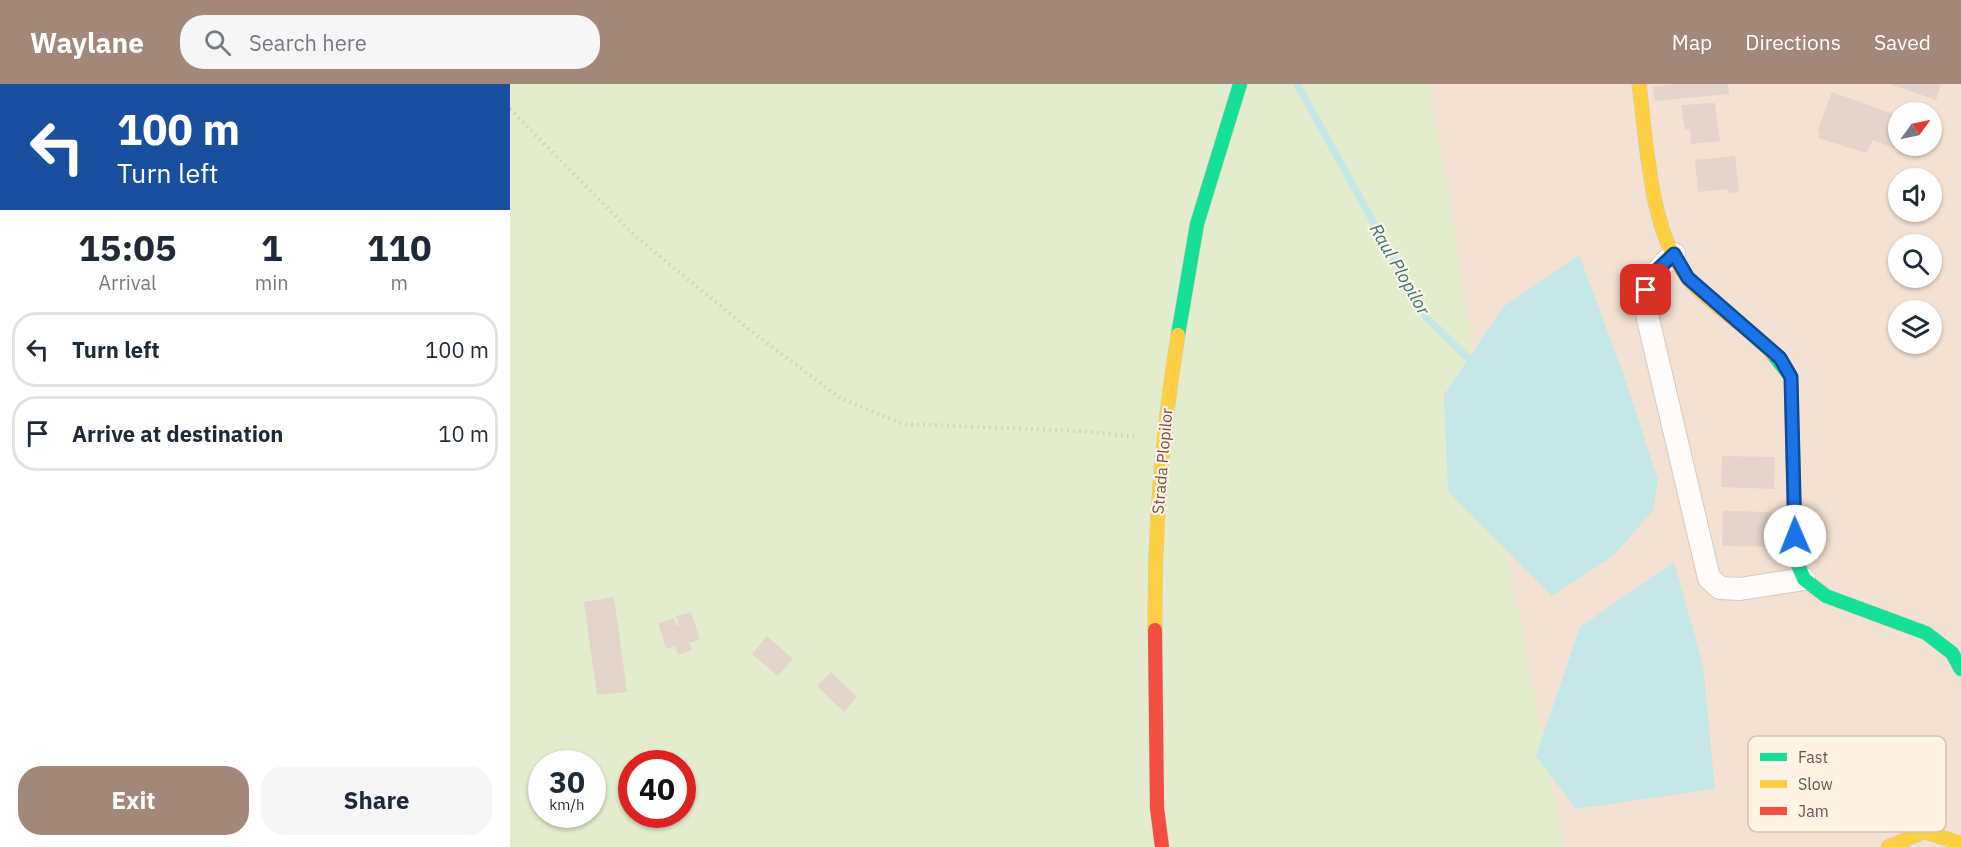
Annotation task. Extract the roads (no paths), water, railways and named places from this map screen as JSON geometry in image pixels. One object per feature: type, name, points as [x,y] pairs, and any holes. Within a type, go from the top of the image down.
[{"type":"street","name":"Strada Plopilor","points":[[1162,847],[1157,808],[1154,558],[1168,395],[1197,224],[1240,84]]},
{"type":"street","points":[[1639,84],[1660,214],[1674,254],[1688,278],[1780,358],[1791,377],[1795,558],[1804,579],[1826,596],[1926,633],[1952,653],[1961,669]]},
{"type":"street","points":[[1674,254],[1653,274],[1646,290],[1648,319],[1709,578],[1720,588],[1740,589],[1804,579]]},
{"type":"street","points":[[1888,847],[1909,835],[1922,832]]},
{"type":"street","points":[[1935,832],[1961,843]]},
{"type":"water","points":[[1579,255],[1624,376],[1658,480],[1653,511],[1613,556],[1552,596],[1448,491],[1444,395],[1503,307]]},
{"type":"water","points":[[1674,562],[1703,665],[1715,789],[1576,809],[1536,756],[1580,627]]},
{"type":"waterway","name":"Raul Plopilor","points":[[1297,84],[1426,317],[1474,364]]}]
